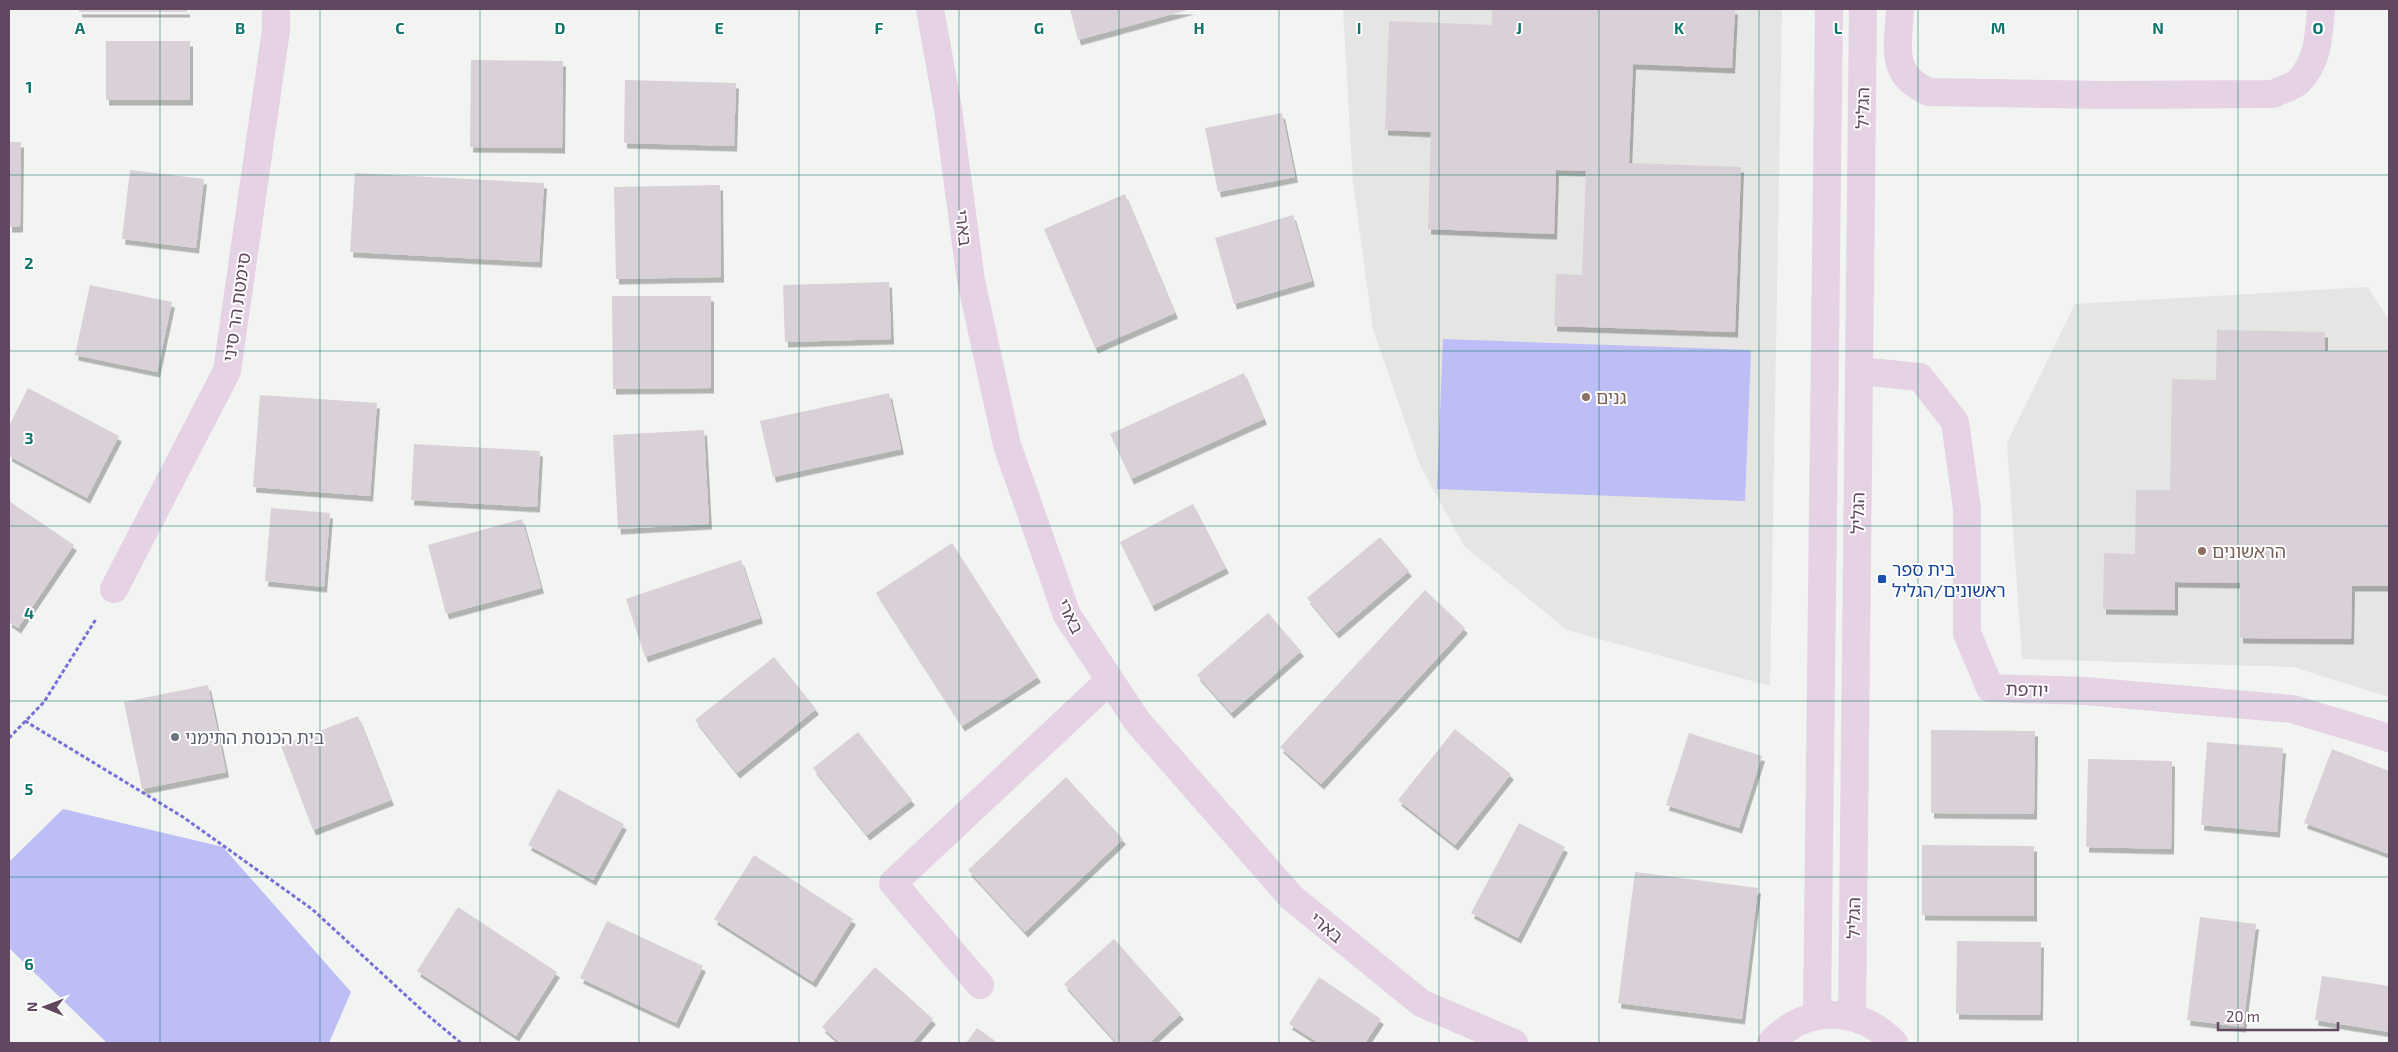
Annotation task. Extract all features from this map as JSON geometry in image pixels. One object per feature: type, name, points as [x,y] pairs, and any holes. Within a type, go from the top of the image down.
[{"type":"street","name":"בארי","points":[[930,9],[948,108],[971,281],[1007,445],[1067,615],[1138,722],[1291,897],[1421,1002],[1514,1043]]},
{"type":"street","name":"הגליל","points":[[1817,1015],[1829,9]]},
{"type":"street","name":"הגליל","points":[[1852,1016],[1863,9]]},
{"type":"street","points":[[1900,9],[1900,65],[1905,77],[1914,86],[1929,92],[2107,95],[2274,94],[2297,83],[2311,66],[2318,40],[2321,9]]},
{"type":"street","name":"סימטת הר סיני","points":[[114,589],[227,371],[276,19]]},
{"type":"street","name":"יודפת","points":[[1859,371],[1920,377],[1955,422],[1967,508],[1967,633],[1990,688],[2084,691],[2292,709],[2389,738]]},
{"type":"street","points":[[980,985],[893,884],[1110,680]]},
{"type":"street","points":[[1771,1043],[1782,1031],[1817,1015],[1852,1016],[1872,1024],[1894,1043]]},
{"type":"path","points":[[9,738],[44,702],[114,589]]},
{"type":"path","points":[[25,721],[183,817],[312,909],[425,1013],[461,1043]]},
{"type":"shaded area","name":"גנים","points":[[1343,9],[1782,9],[1770,686],[1567,630],[1464,546],[1420,465],[1373,329],[1353,183]]},
{"type":"shaded area","name":"הראשונים","points":[[2368,287],[2389,320],[2389,697],[2293,667],[2022,659],[2007,443],[2075,304]]},
{"type":"shaded area","points":[[1443,339],[1751,350],[1745,501],[1437,489]]},
{"type":"shaded area","points":[[63,809],[223,847],[351,992],[329,1043],[107,1043],[9,948],[9,862]]},
{"type":"building","points":[[79,9],[187,9],[187,12],[79,12]]},
{"type":"building","points":[[1070,9],[1191,9],[1078,40]]},
{"type":"building","points":[[1492,9],[1735,9],[1732,68],[1633,64],[1629,163],[1741,167],[1735,332],[1554,326],[1556,274],[1582,275],[1586,171],[1556,170],[1554,234],[1428,229],[1431,132],[1385,130],[1389,21],[1492,25]]},
{"type":"building","points":[[106,41],[190,41],[190,100],[106,100]]},
{"type":"building","points":[[471,60],[563,61],[562,148],[470,147]]},
{"type":"building","points":[[625,80],[736,83],[734,146],[624,143]]},
{"type":"building","points":[[1282,113],[1295,177],[1218,192],[1205,128]]},
{"type":"building","points":[[9,142],[21,142],[20,227],[9,227]]},
{"type":"building","points":[[130,170],[204,179],[196,248],[122,239]]},
{"type":"building","points":[[355,173],[544,183],[539,262],[350,252]]},
{"type":"building","points":[[720,185],[721,277],[616,279],[614,187]]},
{"type":"building","points":[[1125,194],[1175,313],[1095,348],[1044,229]]},
{"type":"building","points":[[1293,215],[1312,281],[1234,304],[1215,238]]},
{"type":"building","points":[[889,282],[891,339],[785,342],[783,285]]},
{"type":"building","points":[[90,285],[172,302],[157,372],[75,355]]},
{"type":"building","points":[[612,296],[711,296],[711,388],[613,389]]},
{"type":"building","points":[[2217,330],[2325,332],[2325,351],[2389,351],[2389,586],[2352,586],[2351,639],[2240,638],[2240,583],[2175,582],[2175,610],[2103,609],[2104,553],[2135,554],[2136,490],[2170,490],[2172,379],[2216,380]]},
{"type":"building","points":[[1244,373],[1264,419],[1131,479],[1110,434]]},
{"type":"building","points":[[28,388],[119,436],[87,498],[9,456],[9,426]]},
{"type":"building","points":[[889,393],[901,449],[773,477],[760,421]]},
{"type":"building","points":[[260,395],[377,403],[370,496],[253,487]]},
{"type":"building","points":[[704,430],[709,524],[618,529],[613,435]]},
{"type":"building","points":[[414,444],[540,451],[537,507],[411,500]]},
{"type":"building","points":[[9,501],[74,545],[18,628],[9,622]]},
{"type":"building","points":[[1193,504],[1226,568],[1152,606],[1120,542]]},
{"type":"building","points":[[271,508],[330,513],[324,587],[265,581]]},
{"type":"building","points":[[522,519],[541,588],[446,614],[428,545]]},
{"type":"building","points":[[1380,537],[1409,571],[1336,633],[1307,598]]},
{"type":"building","points":[[952,543],[1038,677],[962,726],[876,593]]},
{"type":"building","points":[[741,560],[760,618],[645,657],[626,599]]},
{"type":"building","points":[[1425,590],[1465,628],[1321,784],[1280,747]]},
{"type":"building","points":[[1268,613],[1301,651],[1231,713],[1197,675]]},
{"type":"building","points":[[774,657],[816,709],[737,773],[695,720]]},
{"type":"building","name":"בית הכנסת התימני","points":[[208,685],[226,772],[142,789],[124,702]]},
{"type":"building","points":[[358,716],[391,800],[313,830],[281,746]]},
{"type":"building","points":[[1455,729],[1511,774],[1455,845],[1398,800]]},
{"type":"building","points":[[1931,730],[2035,731],[2034,814],[1931,813]]},
{"type":"building","points":[[858,732],[912,800],[867,835],[813,768]]},
{"type":"building","points":[[1689,733],[1762,756],[1739,828],[1666,805]]},
{"type":"building","points":[[2207,742],[2283,748],[2277,832],[2201,825]]},
{"type":"building","points":[[2332,749],[2389,771],[2389,854],[2304,823]]},
{"type":"building","points":[[2088,759],[2172,761],[2171,849],[2086,847]]},
{"type":"building","points":[[1066,777],[1123,839],[1025,932],[968,870]]},
{"type":"building","points":[[558,789],[624,824],[593,880],[528,845]]},
{"type":"building","points":[[1519,823],[1565,847],[1518,938],[1471,913]]},
{"type":"building","points":[[1922,845],[2034,846],[2034,916],[1922,915]]},
{"type":"building","points":[[754,855],[853,919],[813,982],[714,919]]},
{"type":"building","points":[[1635,872],[1758,888],[1742,1019],[1618,1003]]},
{"type":"building","points":[[458,907],[557,972],[516,1036],[417,971]]},
{"type":"building","points":[[2200,917],[2256,924],[2243,1027],[2187,1020]]},
{"type":"building","points":[[607,921],[703,966],[676,1023],[580,978]]},
{"type":"building","points":[[1114,939],[1181,1014],[1149,1043],[1117,1043],[1064,984]]},
{"type":"building","points":[[1957,941],[2041,942],[2040,1015],[1956,1014]]},
{"type":"building","points":[[875,967],[933,1019],[912,1043],[840,1043],[822,1027]]},
{"type":"building","points":[[2322,976],[2389,986],[2389,1032],[2315,1020]]},
{"type":"building","points":[[1319,977],[1381,1019],[1365,1043],[1319,1043],[1289,1024]]},
{"type":"building","points":[[977,1028],[998,1043],[966,1043]]},
{"type":"place","name":"גנים","points":[[1586,397]]},
{"type":"place","name":"הראשונים","points":[[2202,551]]},
{"type":"place","name":"בית ספר ראשונים/הגליל","points":[[1882,579]]},
{"type":"place","name":"בית הכנסת התימני","points":[[175,737]]}]
